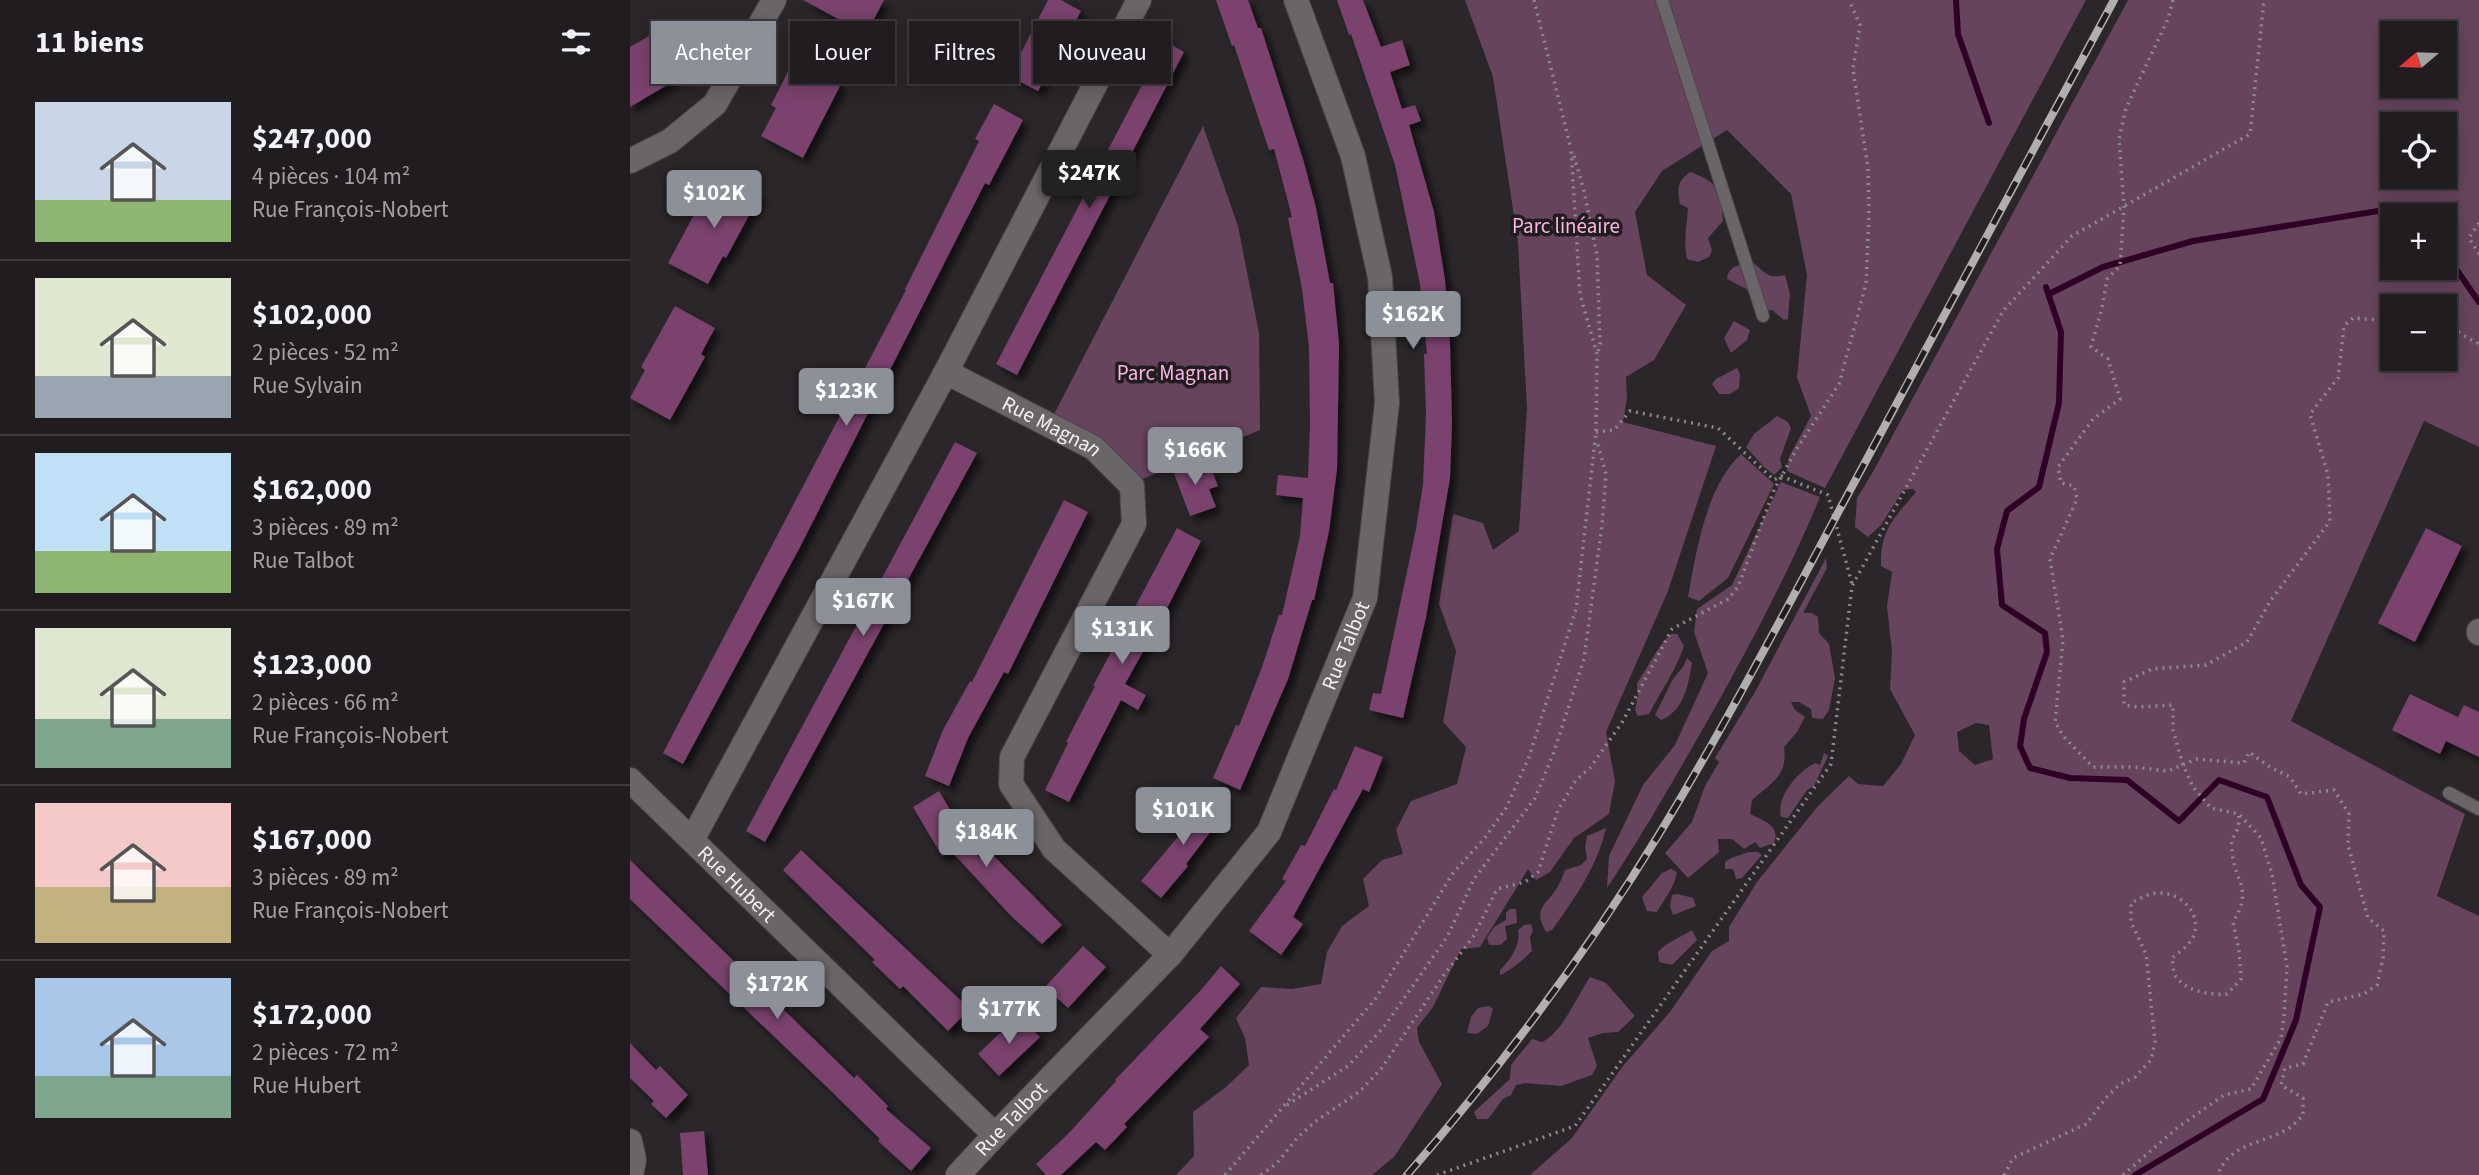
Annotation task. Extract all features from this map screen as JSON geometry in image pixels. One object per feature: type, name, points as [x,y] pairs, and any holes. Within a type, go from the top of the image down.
[{"type":"street","points":[[630,161],[670,141],[715,104],[774,0]]},
{"type":"street","points":[[692,840],[946,372],[1139,0]]},
{"type":"street","name":"Rue Talbot","points":[[958,1175],[1170,955],[1269,832],[1365,598],[1387,403],[1380,277],[1353,156],[1296,0]]},
{"type":"street","name":"Rue Magnan","points":[[946,372],[1094,448],[1132,486],[1135,524],[1012,757],[1011,784],[1054,849],[1170,955]]},
{"type":"street","name":"Rue Hubert","points":[[630,780],[995,1135]]},
{"type":"street","points":[[630,1141],[634,1160],[631,1175]]},
{"type":"lane","points":[[1662,0],[1763,316]]},
{"type":"lane","points":[[2449,793],[2479,809]]},
{"type":"path","points":[[1224,1175],[1376,998],[1453,873],[1484,839],[1506,808],[1530,757],[1576,609],[1596,434],[1597,354],[1600,344],[1597,255],[1584,191],[1534,0]]},
{"type":"path","points":[[1261,1175],[1277,1163],[1316,1121],[1359,1092],[1381,1069],[1473,937],[1497,889],[1525,882],[1538,872],[1558,810],[1576,780],[1590,768],[1623,721],[1672,629],[1728,599],[1738,587],[1774,490],[1839,384],[1866,284],[1868,168],[1853,69],[1860,25],[1849,0]]},
{"type":"path","points":[[2174,0],[2168,19],[2126,108],[2119,139],[2124,207],[2120,266],[2107,279],[2091,347],[2108,359],[2120,399],[2093,419],[2058,467],[2061,483],[2074,486],[2077,499],[2050,559],[2063,640],[2055,722],[2064,737],[2093,767],[2133,766],[2168,771],[2196,759],[2244,762],[2249,751],[2270,767],[2290,777],[2301,794],[2334,790],[2349,814],[2348,845],[2368,918],[2384,931],[2383,958],[2377,985],[2364,994],[2328,1002],[2303,1064],[2285,1068],[2281,1085],[2303,1098],[2303,1115],[2287,1130],[2244,1145],[2221,1165],[2218,1175]]},
{"type":"path","points":[[1852,586],[2003,311],[2072,236],[2250,134],[2264,0]]},
{"type":"path","points":[[1571,148],[1580,294],[1597,354]]},
{"type":"path","points":[[2479,223],[2469,238],[2479,254]]},
{"type":"path","points":[[2123,1175],[2177,1128],[2224,1095],[2251,1089],[2281,1038],[2287,967],[2277,899],[2261,838],[2239,814],[2211,808],[2193,787],[2183,765],[2173,730],[2173,705],[2124,705],[2124,682],[2152,669],[2206,665],[2247,642],[2271,600],[2330,522],[2328,475],[2310,414],[2338,377],[2344,327],[2353,318],[2380,320]]},
{"type":"path","points":[[2457,332],[2479,344]]},
{"type":"path","points":[[1437,1175],[1575,1126],[1831,764],[1852,586],[1828,495],[1781,477],[1774,480],[1718,428],[1630,411],[1614,430],[1596,434]]},
{"type":"path","points":[[1282,1108],[1348,1066],[1384,1027],[1447,937],[1474,879],[1535,799],[1554,752],[1584,659],[1606,474],[1596,434]]},
{"type":"path","points":[[2004,1175],[2013,1158],[2086,1124],[2120,1084],[2135,1077],[2151,1060],[2155,1042],[2146,954],[2131,922],[2131,903],[2159,893],[2175,895],[2192,910],[2197,927],[2191,942],[2172,958],[2176,976],[2190,987],[2210,995],[2227,994],[2241,979],[2233,922],[2241,909],[2244,888],[2233,857],[2232,842],[2239,830],[2239,814]]},
{"type":"green space","name":"Parc linéaire","points":[[1465,0],[2086,0],[1825,488],[1787,471],[1789,457],[1811,416],[1797,377],[1807,275],[1791,194],[1727,130],[1662,171],[1635,212],[1647,275],[1686,305],[1654,360],[1626,377],[1627,398],[1623,422],[1716,446],[1668,591],[1606,732],[1615,781],[1609,814],[1574,838],[1550,872],[1536,880],[1528,869],[1480,947],[1461,949],[1433,1007],[1417,1028],[1419,1042],[1442,1084],[1394,1157],[1372,1175],[1176,1175],[1194,1156],[1193,1112],[1249,1065],[1245,1038],[1236,1018],[1261,987],[1292,989],[1321,984],[1327,952],[1342,926],[1369,906],[1363,879],[1382,860],[1403,854],[1396,830],[1411,801],[1457,784],[1466,747],[1443,722],[1456,651],[1439,604],[1453,514],[1483,523],[1493,550],[1519,531],[1527,408],[1518,243],[1493,77]]},
{"type":"green space","points":[[2128,0],[2479,0],[2479,447],[2424,421],[2291,721],[2465,814],[2437,896],[2479,916],[2479,1175],[1530,1175],[1572,1138],[1623,1066],[1670,1012],[1712,951],[1729,941],[1729,927],[1757,882],[1818,806],[1849,776],[1858,784],[1883,786],[1901,764],[1915,735],[1890,689],[1892,652],[1887,606],[1892,572],[1881,566],[1881,554],[1890,525],[1916,492],[1913,489],[1903,490],[1881,525],[1868,537],[1855,527],[1857,498]],"holes":[[[1976,723],[1989,725],[1993,759],[1975,765],[1959,751],[1957,732]]]},
{"type":"green space","name":"Parc Magnan","points":[[1203,126],[1238,226],[1259,333],[1260,430],[1133,483],[1050,422]]},
{"type":"green space","points":[[1690,172],[1707,180],[1717,189],[1723,221],[1708,238],[1712,250],[1709,257],[1698,262],[1687,259],[1685,240],[1688,208],[1680,204],[1678,194],[1680,182]]},
{"type":"green space","points":[[1754,263],[1768,275],[1785,275],[1790,294],[1788,319],[1784,320],[1772,310],[1765,310],[1750,291],[1727,279],[1733,268]]},
{"type":"green space","points":[[1734,321],[1750,330],[1747,340],[1731,353],[1724,338]]},
{"type":"green space","points":[[1737,368],[1740,374],[1739,388],[1730,394],[1719,394],[1712,384]]},
{"type":"green space","points":[[1777,416],[1788,422],[1791,428],[1780,459],[1782,467],[1774,475],[1746,447],[1754,434]]},
{"type":"green space","points":[[1741,454],[1774,484],[1728,578],[1699,601],[1688,597],[1704,521],[1719,484]]},
{"type":"green space","points":[[1781,482],[1820,497],[1796,553],[1727,687],[1607,888],[1609,856],[1643,785],[1675,745],[1708,673],[1694,632],[1697,609],[1732,585]]},
{"type":"green space","points":[[1826,558],[1827,568],[1803,613],[1812,613],[1818,617],[1819,633],[1829,644],[1835,678],[1829,710],[1823,719],[1812,718],[1811,709],[1799,702],[1791,702],[1795,710],[1805,717],[1784,747],[1785,757],[1781,772],[1752,800],[1750,814],[1773,828],[1776,837],[1774,843],[1760,848],[1755,842],[1744,849],[1732,839],[1718,839],[1719,852],[1688,878],[1665,853],[1692,822],[1705,786],[1719,762],[1715,758],[1755,692]]},
{"type":"green space","points":[[1671,634],[1677,634],[1684,646],[1681,655],[1649,714],[1638,716],[1635,710],[1637,683]]},
{"type":"green space","points":[[1687,658],[1692,663],[1684,697],[1675,711],[1661,720],[1655,715]]},
{"type":"green space","points":[[1824,753],[1828,756],[1814,786],[1807,790],[1788,818],[1781,817],[1782,801],[1789,786],[1808,767],[1815,763],[1820,765]]},
{"type":"green space","points":[[1606,828],[1597,856],[1584,882],[1552,930],[1546,932],[1540,917],[1543,907],[1554,893],[1565,870],[1581,865],[1587,859],[1587,836]]},
{"type":"green space","points":[[1749,852],[1762,855],[1742,878],[1736,879],[1733,869],[1725,869],[1725,862]]},
{"type":"green space","points":[[1671,869],[1677,872],[1669,893],[1657,912],[1647,911],[1642,897],[1662,873]]},
{"type":"green space","points":[[1672,895],[1693,898],[1696,906],[1673,915],[1670,906]]},
{"type":"green space","points":[[1510,909],[1516,909],[1517,923],[1505,926],[1507,939],[1500,945],[1489,945],[1487,938],[1494,927],[1506,920],[1506,913]]},
{"type":"green space","points":[[1531,924],[1532,951],[1500,975],[1500,970],[1516,947],[1518,930]]},
{"type":"green space","points":[[1692,930],[1697,940],[1672,965],[1659,962],[1658,952],[1662,948]]},
{"type":"green space","points":[[1590,977],[1606,983],[1635,1016],[1618,1032],[1588,1038],[1597,1066],[1592,1075],[1561,1086],[1525,1083],[1516,1085],[1511,1095],[1503,1099],[1488,1119],[1477,1119],[1474,1112],[1510,1079],[1511,1065],[1532,1039],[1542,1042],[1556,1031]]},
{"type":"green space","points":[[1489,1006],[1493,1009],[1488,1026],[1477,1034],[1467,1033],[1471,1017],[1478,1008]]},
{"type":"building","points":[[803,0],[884,0],[873,21],[842,21]]},
{"type":"building","points":[[1048,0],[1061,0],[1081,11],[1076,21],[1037,21]]},
{"type":"building","points":[[1216,0],[1248,0],[1258,28],[1261,28],[1316,208],[1330,283],[1333,283],[1339,344],[1337,469],[1329,531],[1314,600],[1288,679],[1240,790],[1213,778],[1236,725],[1239,726],[1279,615],[1282,615],[1300,536],[1303,498],[1276,495],[1278,475],[1308,478],[1309,347],[1302,289],[1288,218],[1292,217],[1274,149],[1269,150]]},
{"type":"building","points":[[1337,0],[1363,0],[1381,47],[1402,40],[1410,65],[1390,72],[1402,109],[1415,105],[1421,121],[1409,125],[1434,212],[1445,280],[1452,423],[1450,478],[1426,617],[1403,718],[1369,710],[1373,693],[1381,694],[1416,529],[1423,484],[1426,415],[1424,354],[1427,354],[1420,284],[1395,165]]},
{"type":"building","points":[[1033,29],[1033,84],[1042,84],[1038,91],[1019,81],[1019,57]]},
{"type":"building","points":[[651,35],[651,84],[669,84],[630,107],[630,47]]},
{"type":"building","points":[[1171,44],[1184,52],[1171,77]]},
{"type":"building","points":[[790,68],[790,84],[840,86],[803,158],[761,136],[776,108],[771,105]]},
{"type":"building","points":[[1143,84],[1167,84],[1017,375],[996,364]]},
{"type":"building","points":[[994,104],[1023,120],[989,185],[985,183],[800,547],[683,764],[663,753],[906,290],[979,141],[975,139]]},
{"type":"building","points":[[721,176],[759,197],[726,258],[723,256],[708,284],[668,263],[702,200],[707,202]]},
{"type":"building","points":[[675,306],[715,328],[701,354],[705,357],[670,420],[630,398],[645,370],[641,367]]},
{"type":"building","points":[[955,442],[977,453],[765,842],[746,831]]},
{"type":"building","points":[[1196,459],[1202,475],[1212,471],[1218,486],[1209,489],[1216,507],[1190,516],[1172,468]]},
{"type":"building","points":[[1064,500],[1088,512],[1008,674],[1004,672],[968,738],[949,786],[925,776],[943,730],[970,681],[972,682]]},
{"type":"building","points":[[1177,528],[1201,541],[1125,684],[1146,695],[1138,710],[1121,700],[1069,802],[1045,790],[1093,686]]},
{"type":"building","points":[[2426,528],[2462,546],[2415,642],[2378,623]]},
{"type":"building","points":[[2410,694],[2458,717],[2464,705],[2479,712],[2479,757],[2446,741],[2440,754],[2392,730]]},
{"type":"building","points":[[1355,746],[1383,757],[1369,792],[1363,789],[1293,917],[1303,924],[1281,955],[1249,931],[1286,881],[1282,879],[1301,845],[1305,846],[1334,789],[1336,790]]},
{"type":"building","points":[[939,791],[979,858],[988,850],[1062,925],[1042,944],[1011,916],[951,851],[942,856],[913,807]]},
{"type":"building","points":[[1202,797],[1224,814],[1186,864],[1188,866],[1161,898],[1141,881],[1181,833],[1177,830]]},
{"type":"building","points":[[801,850],[970,1009],[948,1031],[903,986],[900,989],[872,962],[875,960],[783,870]]},
{"type":"building","points":[[630,860],[854,1078],[857,1075],[888,1106],[886,1109],[931,1148],[911,1171],[630,899]]},
{"type":"building","points":[[1083,946],[1106,967],[1068,1008],[1045,987]]},
{"type":"building","points":[[1221,966],[1240,984],[1200,1029],[1209,1037],[1124,1124],[1127,1127],[1105,1150],[1096,1142],[1061,1175],[1046,1175],[1036,1164],[1069,1133]]},
{"type":"building","points":[[1019,1015],[1040,1037],[999,1076],[978,1054]]},
{"type":"building","points":[[630,1043],[656,1070],[660,1066],[688,1095],[666,1118],[651,1104],[654,1101],[630,1078]]},
{"type":"building","points":[[704,1131],[708,1175],[683,1175],[680,1133]]},
{"type":"waterway","points":[[1956,0],[1958,34],[1989,123]]},
{"type":"waterway","points":[[2049,294],[2103,267],[2193,241],[2380,211]]},
{"type":"waterway","points":[[2457,270],[2479,302]]},
{"type":"waterway","points":[[2046,287],[2061,332],[2059,403],[2039,487],[2007,511],[1997,549],[2002,605],[2045,633],[2047,652],[2024,719],[2020,746],[2030,768],[2070,778],[2127,780],[2179,821],[2219,780],[2267,797],[2301,885],[2320,907],[2296,1020],[2263,1099],[2135,1175]]},
{"type":"railway","points":[[1407,1175],[1476,1093],[1541,1009],[1603,921],[1661,831],[1760,657],[2114,0]]}]
